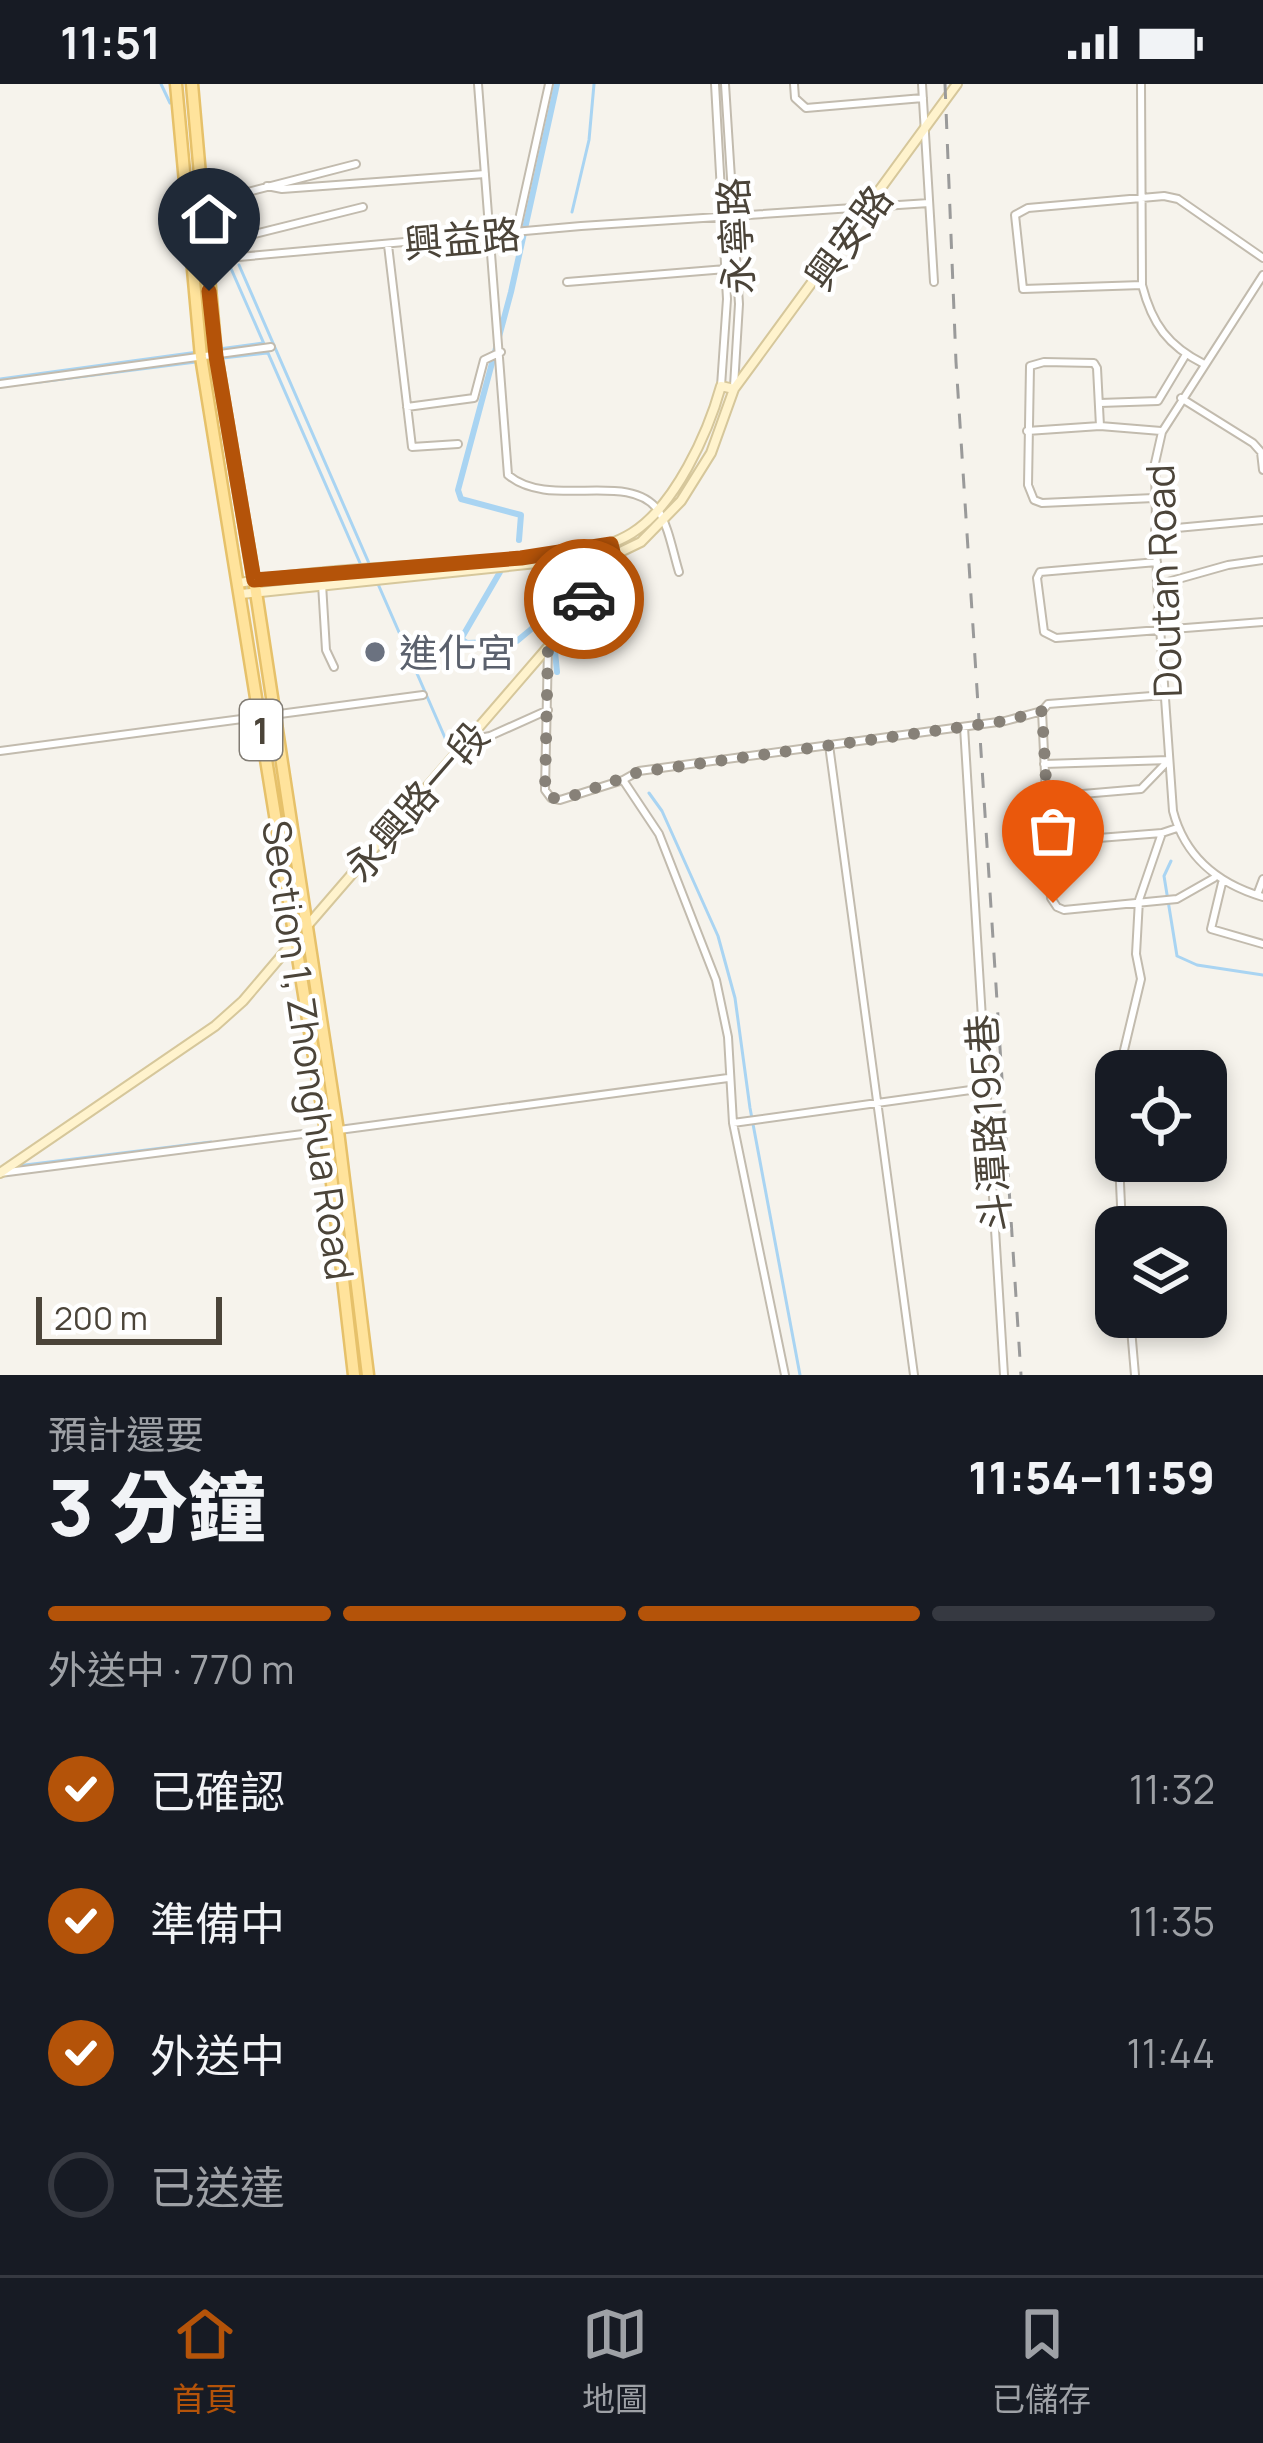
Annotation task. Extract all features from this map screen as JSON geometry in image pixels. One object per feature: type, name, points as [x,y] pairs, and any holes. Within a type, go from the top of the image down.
[{"type":"main road","name":"Section 1, Zhonghua Road","points":[[176,84],[201,357],[293,941],[332,1131],[354,1375]]},
{"type":"main road","name":"Section 1, Zhonghua Road","points":[[192,84],[216,356],[255,586],[368,1375]]},
{"type":"street","points":[[478,84],[508,475],[519,484],[550,492],[627,492],[644,497],[663,521],[679,572]]},
{"type":"street","points":[[516,233],[549,84]]},
{"type":"street","name":"永寧路","points":[[715,84],[740,329],[734,389]]},
{"type":"street","name":"永寧路","points":[[722,386],[729,215],[725,84]]},
{"type":"street","points":[[794,84],[795,98],[806,108],[923,98]]},
{"type":"street","points":[[922,84],[934,282]]},
{"type":"street","name":"興安路","points":[[548,647],[614,556],[641,542],[692,486],[711,453],[734,389],[958,84]]},
{"type":"street","points":[[1141,84],[1142,285],[1149,312],[1163,336],[1204,364]]},
{"type":"street","points":[[201,204],[356,164]]},
{"type":"street","points":[[267,186],[282,189],[485,174]]},
{"type":"street","points":[[1142,285],[1023,290],[1015,222],[1019,210],[1178,199],[1263,258]]},
{"type":"street","name":"興益路","points":[[190,262],[729,215],[929,203]]},
{"type":"street","points":[[222,242],[362,207]]},
{"type":"street","points":[[388,244],[412,447],[458,444]]},
{"type":"street","points":[[567,282],[726,269]]},
{"type":"street","name":"Doutan Road","points":[[1177,828],[1168,760],[1154,463],[1162,432],[1181,398],[1263,275]]},
{"type":"street","points":[[0,385],[271,347]]},
{"type":"street","points":[[407,407],[474,398],[484,361],[501,352]]},
{"type":"street","points":[[1100,403],[1158,400],[1186,355]]},
{"type":"street","points":[[1100,426],[1097,368],[1090,361],[1034,363],[1027,370],[1028,485],[1034,500],[1155,497]]},
{"type":"street","points":[[240,588],[611,544],[635,531],[656,508],[689,464],[712,420],[722,386],[734,389]]},
{"type":"street","points":[[1181,398],[1252,443],[1261,452],[1263,470]]},
{"type":"street","points":[[1027,431],[1100,426],[1162,432]]},
{"type":"street","points":[[1155,530],[1263,520]]},
{"type":"street","points":[[255,586],[614,556],[611,544]]},
{"type":"street","points":[[1157,585],[1263,560]]},
{"type":"street","points":[[1156,562],[1047,568],[1037,578],[1044,632],[1056,638],[1263,622]]},
{"type":"street","points":[[322,584],[326,650],[334,667]]},
{"type":"street","points":[[548,647],[545,790],[551,798],[567,798],[639,772],[964,727],[1042,711],[1048,704],[1165,695]]},
{"type":"street","name":"永興路一段","points":[[0,1173],[215,1026],[244,1000],[548,647]]},
{"type":"street","points":[[0,751],[423,694]]},
{"type":"street","points":[[470,740],[548,710]]},
{"type":"street","points":[[1042,711],[1051,898],[1057,907],[1177,899],[1218,880]]},
{"type":"street","name":"斗潭路195巷","points":[[964,727],[1004,1375]]},
{"type":"street","points":[[830,745],[914,1375]]},
{"type":"street","points":[[1044,764],[1168,760]]},
{"type":"street","points":[[1071,795],[1141,789],[1168,760]]},
{"type":"street","points":[[623,780],[659,834],[705,947],[724,1014],[733,1123],[785,1375]]},
{"type":"street","points":[[1048,842],[1177,828],[1218,880],[1260,896],[1263,879]]},
{"type":"street","points":[[1124,1050],[1141,979],[1136,955],[1138,901],[1162,833]]},
{"type":"street","points":[[1218,880],[1211,929],[1263,944]]},
{"type":"street","points":[[0,1173],[728,1078]]},
{"type":"street","points":[[733,1123],[986,1088]]},
{"type":"street","points":[[1132,1338],[1135,1375]]},
{"type":"waterway","points":[[161,84],[170,103]]},
{"type":"waterway","points":[[519,540],[521,515],[461,499],[458,490],[511,292],[557,84]]},
{"type":"waterway","points":[[572,212],[589,140],[594,84]]},
{"type":"waterway","points":[[229,264],[360,563]]},
{"type":"waterway","points":[[239,265],[446,740]]},
{"type":"waterway","points":[[219,349],[263,343]]},
{"type":"waterway","points":[[0,379],[198,352]]},
{"type":"waterway","points":[[223,358],[267,353]]},
{"type":"waterway","points":[[39,382],[196,362]]},
{"type":"waterway","points":[[500,572],[461,639],[467,643],[517,641],[547,616],[553,625]]},
{"type":"waterway","points":[[554,641],[557,672]]},
{"type":"waterway","points":[[649,793],[662,811],[718,936],[735,998],[750,1108],[800,1375]]},
{"type":"waterway","points":[[1171,861],[1164,876],[1177,956],[1197,965],[1263,975]]},
{"type":"waterway","points":[[17,1166],[211,1142]]},
{"type":"railway","points":[[945,84],[956,362],[1021,1375]]},
{"type":"way so far","points":[[584,599],[548,647],[545,790],[551,798],[567,798],[639,772],[1005,721],[1042,711],[1053,903]]},
{"type":"place","name":"進化宮","points":[[375,652]]},
{"type":"route","points":[[209,291],[254,580],[521,558],[611,544],[614,556],[584,599]]}]
